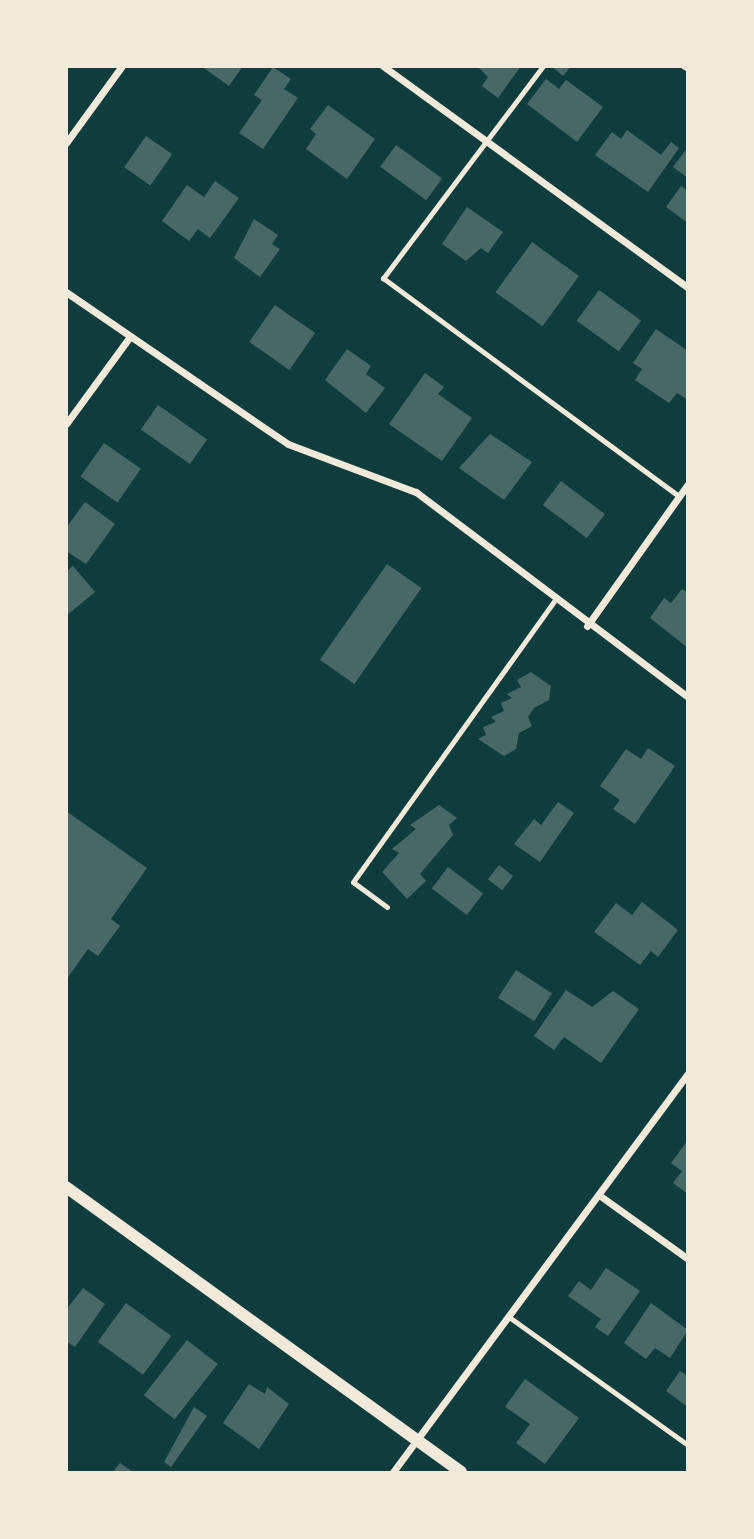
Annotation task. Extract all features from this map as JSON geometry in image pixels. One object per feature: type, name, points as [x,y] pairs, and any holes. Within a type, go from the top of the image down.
[{"type":"street","points":[[66,143],[122,66]]},
{"type":"street","points":[[383,66],[688,288]]},
{"type":"street","points":[[66,292],[128,338],[288,444],[416,492],[587,626],[688,698]]},
{"type":"street","points":[[66,424],[128,338]]},
{"type":"street","points":[[587,626],[688,484]]},
{"type":"street","points":[[393,1472],[598,1195],[684,1086],[688,1073]]},
{"type":"street","points":[[66,1187],[461,1472]]},
{"type":"street","points":[[598,1195],[688,1259]]},
{"type":"lane","points":[[542,66],[484,139],[383,278],[386,285],[679,496]]},
{"type":"lane","points":[[387,907],[353,882],[554,601]]},
{"type":"lane","points":[[509,1317],[688,1445]]},
{"type":"building","points":[[201,66],[243,66],[229,86]]},
{"type":"building","points":[[477,66],[521,66],[498,98],[482,86],[488,77]]},
{"type":"building","points":[[551,66],[571,66],[563,76]]},
{"type":"building","points":[[273,67],[291,79],[284,89],[298,98],[263,149],[239,133],[262,100],[254,95]]},
{"type":"building","points":[[546,79],[559,89],[566,80],[603,107],[577,142],[527,104]]},
{"type":"building","points":[[328,105],[375,139],[347,179],[306,149],[316,134],[310,129]]},
{"type":"building","points":[[627,130],[661,155],[671,142],[679,148],[648,192],[595,155],[612,132],[621,139]]},
{"type":"building","points":[[146,136],[172,154],[150,185],[124,167]]},
{"type":"building","points":[[396,145],[442,179],[426,200],[380,167]]},
{"type":"building","points":[[688,147],[688,178],[673,167]]},
{"type":"building","points":[[215,181],[239,198],[210,238],[198,229],[189,241],[162,221],[187,185],[204,197]]},
{"type":"building","points":[[681,186],[688,191],[688,223],[666,207]]},
{"type":"building","points":[[467,207],[503,232],[488,253],[481,248],[466,261],[442,244]]},
{"type":"building","points":[[254,219],[278,235],[272,244],[280,249],[260,277],[234,258]]},
{"type":"building","points":[[532,242],[579,276],[542,326],[496,292]]},
{"type":"building","points":[[599,290],[641,321],[619,351],[577,321]]},
{"type":"building","points":[[275,305],[315,333],[289,370],[249,342]]},
{"type":"building","points":[[656,329],[688,351],[688,400],[677,393],[669,403],[635,380],[642,369],[633,363]]},
{"type":"building","points":[[347,349],[371,366],[366,374],[385,388],[366,413],[325,380]]},
{"type":"building","points":[[425,373],[444,387],[438,394],[472,418],[442,461],[389,424]]},
{"type":"building","points":[[158,405],[207,439],[190,464],[141,430]]},
{"type":"building","points":[[490,434],[532,462],[504,500],[459,468]]},
{"type":"building","points":[[104,443],[141,469],[117,502],[80,477]]},
{"type":"building","points":[[561,481],[605,514],[587,538],[543,505]]},
{"type":"building","points":[[85,502],[115,524],[86,564],[66,551],[66,528]]},
{"type":"building","points":[[387,564],[421,588],[354,684],[320,660]]},
{"type":"building","points":[[73,566],[95,592],[66,616],[66,572]]},
{"type":"building","points":[[682,589],[688,593],[688,648],[650,618],[664,598],[671,603]]},
{"type":"building","points":[[531,672],[551,686],[549,700],[534,708],[528,717],[532,726],[519,733],[516,749],[504,756],[478,739],[486,735],[483,727],[496,722],[491,717],[504,711],[501,703],[512,698],[507,694],[521,687],[517,680]]},
{"type":"building","points":[[648,748],[675,766],[635,824],[613,809],[620,800],[600,786],[626,749],[641,759]]},
{"type":"building","points":[[558,802],[574,813],[540,862],[514,844],[534,819],[541,825]]},
{"type":"building","points":[[439,805],[457,818],[449,825],[453,835],[420,874],[426,881],[407,899],[382,872],[399,853],[392,849],[416,829],[410,825]]},
{"type":"building","points":[[66,811],[147,868],[111,919],[120,926],[98,956],[88,949],[66,980]]},
{"type":"building","points":[[499,865],[513,876],[502,890],[488,879]]},
{"type":"building","points":[[448,867],[483,893],[467,915],[432,889]]},
{"type":"building","points":[[642,902],[678,930],[658,957],[651,951],[640,965],[594,932],[616,903],[632,915]]},
{"type":"building","points":[[516,970],[552,993],[534,1021],[498,998]]},
{"type":"building","points":[[566,990],[592,1007],[613,991],[639,1009],[601,1063],[564,1037],[554,1050],[534,1036]]},
{"type":"building","points":[[688,1140],[688,1194],[673,1183],[682,1171],[671,1163]]},
{"type":"building","points":[[606,1268],[640,1291],[608,1336],[595,1327],[601,1319],[568,1296],[579,1281],[591,1290]]},
{"type":"building","points":[[83,1288],[105,1304],[75,1347],[66,1341],[66,1310]]},
{"type":"building","points":[[126,1303],[171,1336],[143,1375],[98,1342]]},
{"type":"building","points":[[651,1303],[688,1330],[670,1358],[655,1348],[646,1359],[624,1343]]},
{"type":"building","points":[[187,1340],[218,1364],[175,1419],[144,1395]]},
{"type":"building","points":[[680,1371],[688,1376],[688,1407],[666,1391]]},
{"type":"building","points":[[525,1379],[579,1418],[545,1464],[516,1443],[530,1424],[505,1407]]},
{"type":"building","points":[[249,1384],[265,1394],[267,1387],[289,1404],[259,1449],[223,1423]]},
{"type":"building","points":[[194,1407],[207,1416],[171,1467],[164,1462]]},
{"type":"building","points":[[120,1463],[133,1472],[113,1472]]}]
